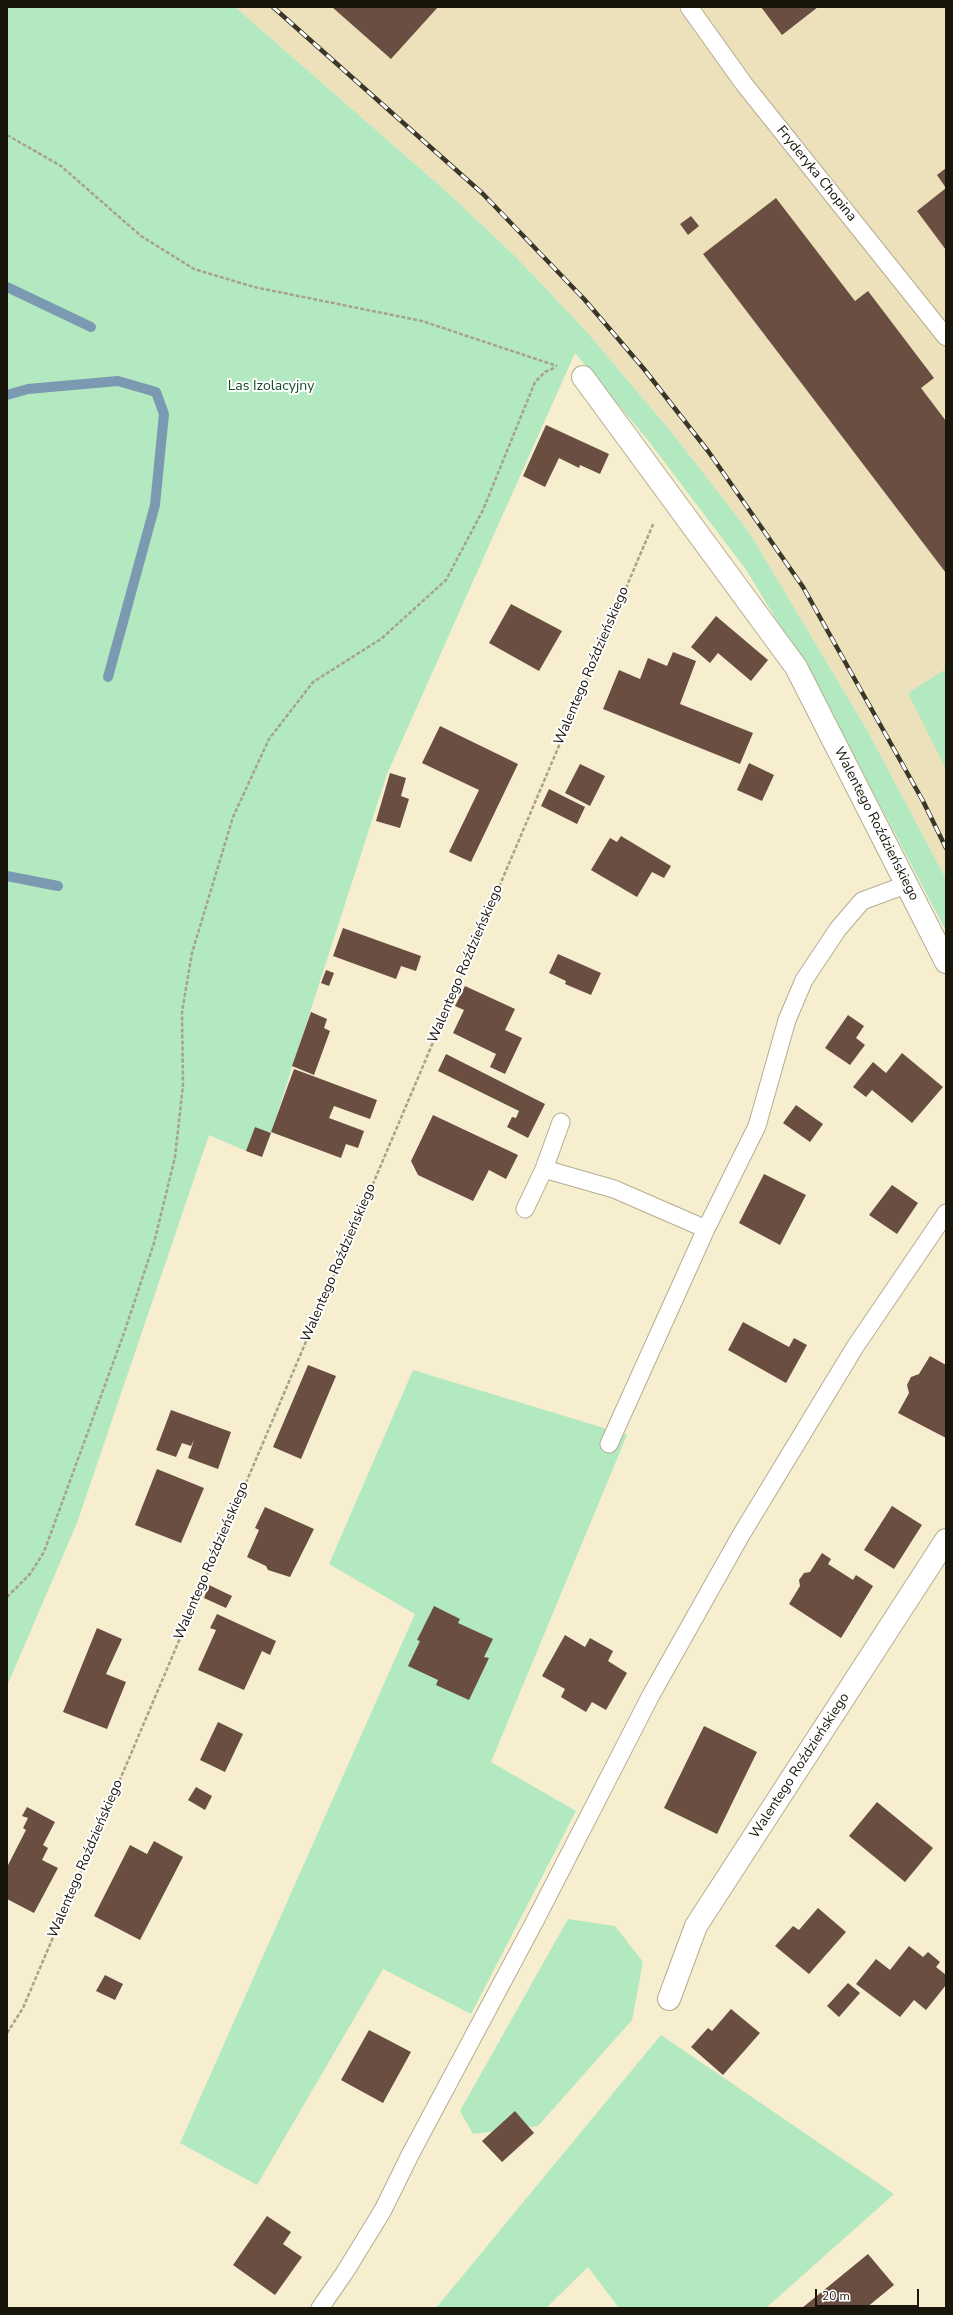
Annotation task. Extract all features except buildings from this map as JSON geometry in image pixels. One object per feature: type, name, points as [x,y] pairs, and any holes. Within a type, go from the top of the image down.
[{"type":"street","name":"Walentego Roździeńskiego","points":[[583,377],[796,667],[908,884],[946,962]]},
{"type":"street","name":"Walentego Roździeńskiego","points":[[669,1999],[696,1926],[946,1540]]},
{"type":"lane","name":"Fryderyka Chopina","points":[[690,7],[744,84],[946,338]]},
{"type":"lane","points":[[609,1444],[706,1229],[757,1126],[787,1020],[804,980],[838,929],[862,901],[908,884]]},
{"type":"lane","points":[[525,1209],[544,1169],[561,1122]]},
{"type":"lane","points":[[544,1169],[614,1189],[706,1229]]},
{"type":"lane","points":[[320,2308],[345,2272],[383,2210],[410,2155],[536,1919],[651,1695],[741,1535],[855,1347],[946,1213]]},
{"type":"path","points":[[7,135],[61,166],[141,236],[194,269],[254,287],[422,321],[558,366],[572,368],[583,377]]},
{"type":"path","points":[[7,1597],[30,1574],[44,1552],[124,1333],[154,1243],[175,1157],[183,1085],[182,1012],[192,953],[233,817],[268,740],[312,682],[381,639],[446,580],[483,510],[535,382],[545,372],[558,366]]},
{"type":"path","name":"Walentego Roździeńskiego","points":[[7,2033],[29,1993],[667,490]]},
{"type":"shaded area","points":[[235,7],[946,7],[946,879],[867,730],[749,532],[673,434],[586,331],[517,258],[447,192]]},
{"type":"green space","name":"Las Izolacyjny","points":[[7,7],[235,7],[447,192],[517,258],[586,331],[673,434],[749,532],[867,730],[946,879],[946,931],[827,704],[747,571],[647,439],[575,353],[387,774],[271,1133],[255,1127],[246,1151],[209,1135],[77,1523],[7,1686]]},
{"type":"green space","points":[[946,669],[946,769],[908,693]]},
{"type":"green space","points":[[413,1370],[627,1435],[491,1762],[576,1811],[471,2014],[383,1969],[257,2185],[180,2143],[415,1614],[329,1564]]},
{"type":"green space","points":[[568,1919],[615,1926],[643,1962],[632,2020],[538,2126],[473,2134],[460,2111]]},
{"type":"green space","points":[[661,2035],[894,2194],[766,2308],[619,2308],[588,2267],[546,2308],[436,2308]]},
{"type":"waterway","points":[[7,287],[91,327]]},
{"type":"waterway","points":[[7,395],[28,389],[118,381],[156,392],[164,414],[155,505],[108,677]]},
{"type":"waterway","points":[[7,876],[58,886]]},
{"type":"railway","points":[[273,7],[482,193],[584,299],[644,369],[708,451],[803,587],[923,801],[946,848]]}]
